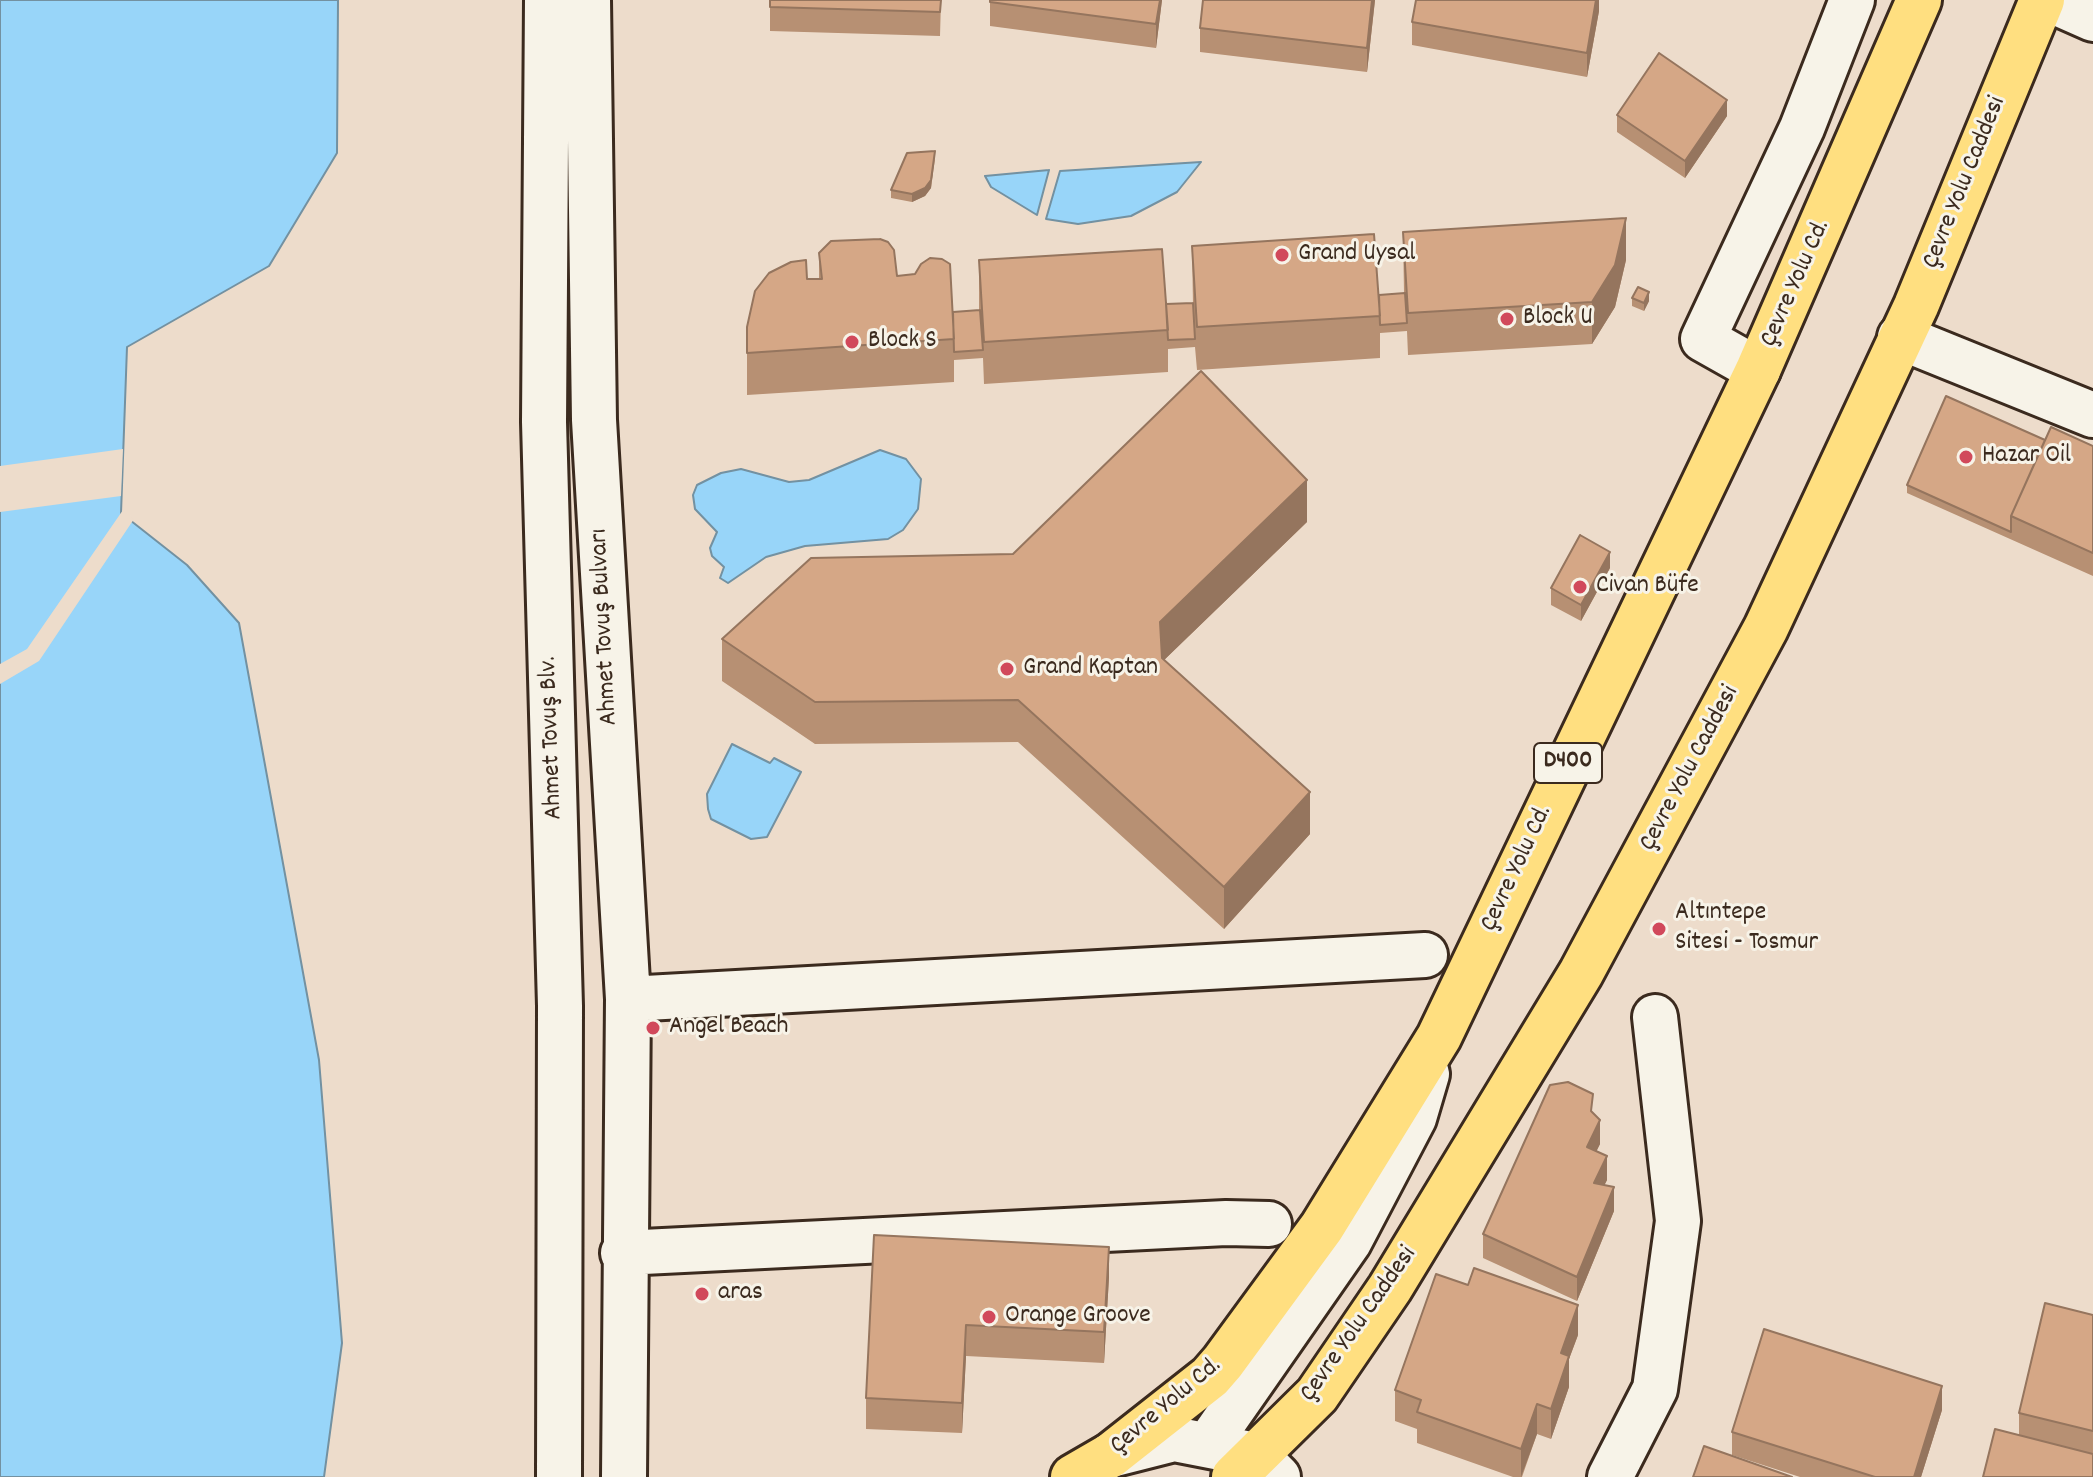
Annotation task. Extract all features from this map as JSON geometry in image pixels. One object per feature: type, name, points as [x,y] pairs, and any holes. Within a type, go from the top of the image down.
[{"type":"highway","name":"Çevre Yolu Cd.","points":[[1073,1477],[1111,1455],[1210,1377],[1223,1362],[1322,1227],[1439,1037],[1758,370],[1919,0]]},
{"type":"highway","name":"Çevre Yolu Caddesi","points":[[1241,1466],[1317,1395],[1390,1288],[1581,973],[1766,628],[1916,306],[2042,0]]},
{"type":"street","name":"Ahmet Tovuş Blv.","points":[[547,0],[544,422],[560,1006],[559,1477]]},
{"type":"street","name":"Ahmet Tovuş Bulvarı","points":[[588,0],[594,420],[628,999],[623,1253],[629,1471]]},
{"type":"street","points":[[1758,370],[1703,339],[1796,141],[1852,0]]},
{"type":"street","points":[[2050,0],[2093,19]]},
{"type":"street","points":[[1900,337],[2093,415]]},
{"type":"street","points":[[628,999],[1425,955]]},
{"type":"street","points":[[1610,1477],[1655,1389],[1678,1221],[1655,1017]]},
{"type":"street","points":[[1111,1455],[1174,1439],[1241,1466],[1349,1242],[1414,1118],[1439,1037]]},
{"type":"street","points":[[623,1253],[1226,1223],[1269,1224]]},
{"type":"water","points":[[0,0],[338,0],[337,153],[269,266],[127,347],[121,513],[187,565],[239,623],[319,1060],[342,1343],[324,1477],[0,1477]]},
{"type":"water","points":[[1201,162],[1177,192],[1131,216],[1078,224],[1046,219],[1060,171]]},
{"type":"water","points":[[1049,170],[1037,215],[991,187],[985,176]]},
{"type":"water","points":[[880,450],[906,459],[921,479],[918,509],[903,530],[888,539],[805,546],[766,557],[728,583],[720,578],[724,567],[712,556],[710,548],[717,532],[695,509],[693,495],[697,485],[721,473],[741,469],[789,482],[809,480]]},
{"type":"water","points":[[732,744],[770,763],[774,758],[801,772],[767,837],[751,839],[711,819],[707,794]]},
{"type":"pier","points":[[123,449],[121,496],[0,512],[0,466]]},
{"type":"pier","points":[[123,510],[134,519],[39,661],[0,684],[0,664],[27,649]]},
{"type":"building","points":[[770,0],[941,0],[940,12],[770,7]]},
{"type":"building","points":[[990,0],[1160,0],[1156,24]]},
{"type":"building","points":[[1203,0],[1372,0],[1367,48],[1200,28]]},
{"type":"building","points":[[1416,0],[1596,0],[1587,53],[1412,22]]},
{"type":"building","points":[[1659,53],[1727,100],[1685,161],[1617,115]]},
{"type":"building","points":[[935,151],[931,180],[925,188],[912,194],[891,190],[907,153]]},
{"type":"building","points":[[1626,218],[1615,265],[1592,302],[1408,313],[1403,232]]},
{"type":"building","points":[[1374,234],[1380,316],[1197,327],[1192,246]]},
{"type":"building","points":[[880,239],[888,242],[894,250],[897,276],[915,274],[921,264],[930,258],[942,259],[950,264],[954,339],[747,353],[747,327],[755,291],[769,273],[791,262],[806,260],[807,279],[822,279],[819,253],[831,241]]},
{"type":"building","points":[[1162,249],[1168,330],[984,342],[979,260]]},
{"type":"building","points":[[1638,287],[1649,292],[1644,303],[1632,298]]},
{"type":"building","points":[[1405,293],[1407,323],[1380,325],[1379,295]]},
{"type":"building","points":[[1193,303],[1195,339],[1168,340],[1166,304]]},
{"type":"building","points":[[980,310],[983,350],[954,352],[953,312]]},
{"type":"building","points":[[1201,371],[1307,480],[1160,622],[1162,658],[1310,792],[1224,887],[1018,700],[815,702],[722,639],[811,558],[1013,554]]},
{"type":"building","points":[[1946,396],[2045,440],[2011,516],[2011,532],[1907,485]]},
{"type":"building","points":[[2051,427],[2093,446],[2093,553],[2011,516]]},
{"type":"building","points":[[1580,535],[1610,552],[1581,605],[1551,588]]},
{"type":"building","points":[[1568,1082],[1593,1094],[1591,1111],[1600,1120],[1587,1147],[1607,1156],[1594,1183],[1614,1187],[1577,1277],[1483,1234],[1550,1085]]},
{"type":"building","name":"Orange Groove","points":[[874,1235],[1109,1247],[1104,1332],[966,1325],[962,1403],[866,1398]]},
{"type":"building","points":[[1474,1268],[1578,1305],[1561,1353],[1569,1356],[1551,1409],[1537,1404],[1521,1449],[1417,1412],[1421,1400],[1395,1390],[1436,1274],[1468,1285]]},
{"type":"building","points":[[2045,1303],[2093,1315],[2093,1431],[2019,1413]]},
{"type":"building","points":[[1764,1329],[1942,1386],[1914,1477],[1875,1477],[1732,1432]]},
{"type":"building","points":[[1995,1429],[2093,1454],[2093,1477],[1983,1477]]},
{"type":"building","points":[[1704,1446],[1792,1477],[1693,1477]]},
{"type":"place","name":"Grand Uysal","points":[[1282,255]]},
{"type":"place","name":"Block U","points":[[1507,319]]},
{"type":"place","name":"Block S","points":[[852,342]]},
{"type":"place","name":"Hazar Oil","points":[[1966,457]]},
{"type":"place","name":"Civan Büfe","points":[[1580,587]]},
{"type":"place","name":"Grand Kaptan","points":[[1007,669]]},
{"type":"place","name":"Altıntepe Sitesi - Tosmur","points":[[1659,929]]},
{"type":"place","name":"Angel Beach","points":[[653,1028]]},
{"type":"place","name":"aras","points":[[702,1294]]},
{"type":"place","name":"Orange Groove","points":[[989,1317]]}]
